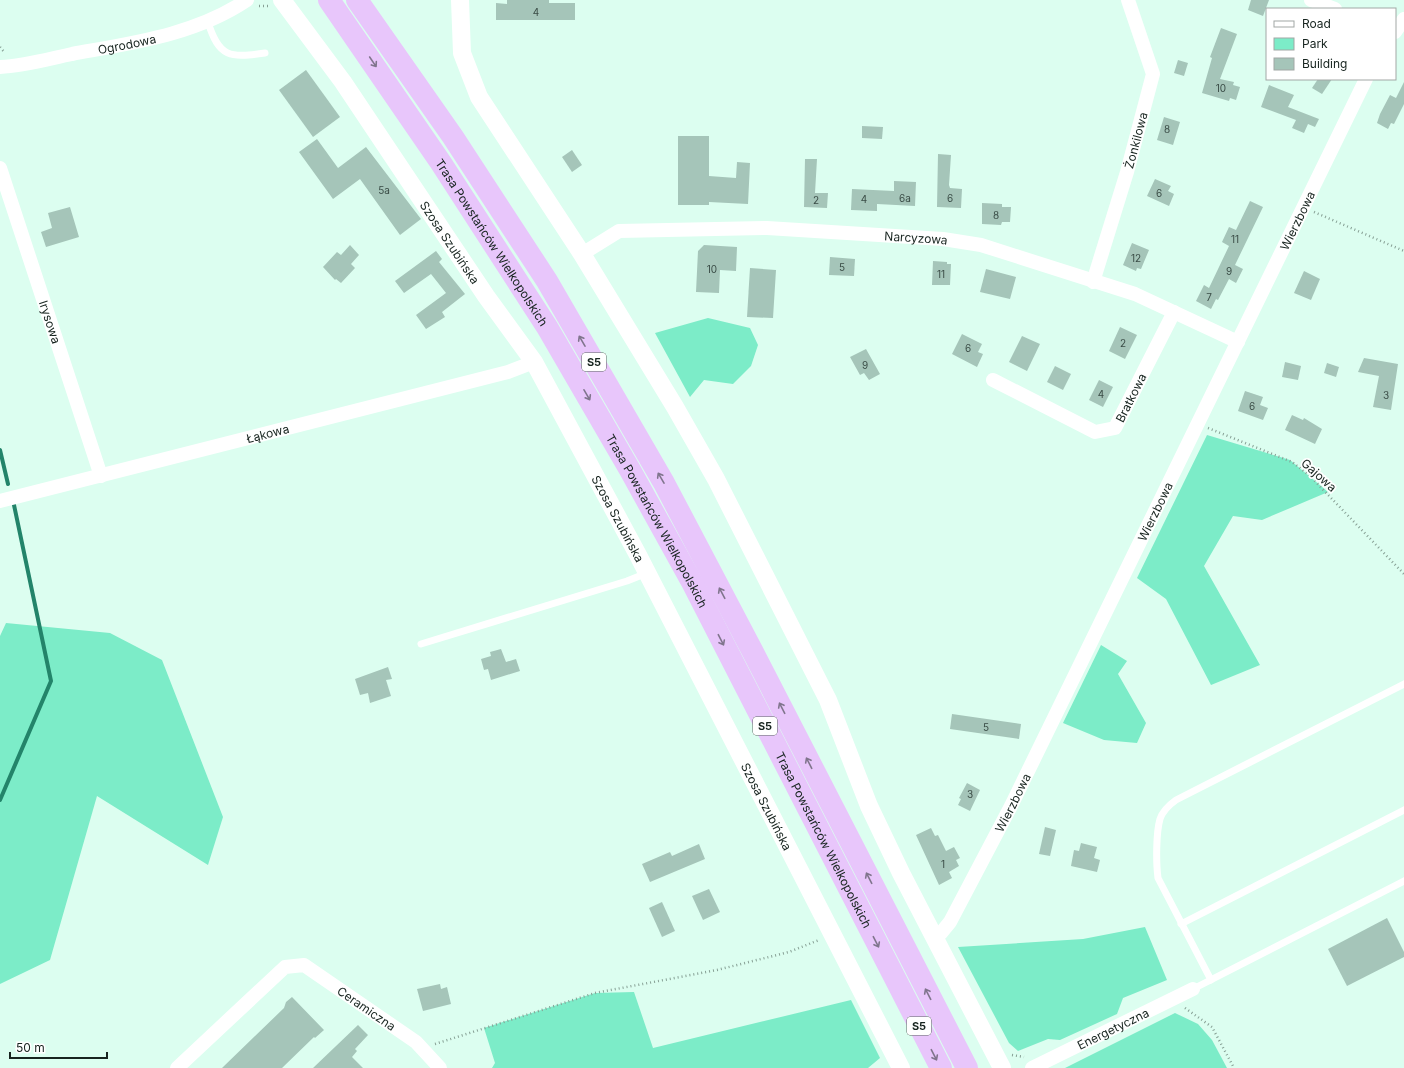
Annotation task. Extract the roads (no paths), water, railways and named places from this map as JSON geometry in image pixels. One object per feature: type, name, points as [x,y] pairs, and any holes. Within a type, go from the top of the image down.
[{"type":"highway","name":"Trasa Powstańców Wielkopolskich","points":[[330,0],[442,163],[543,321],[630,470],[696,591],[940,1068]]},
{"type":"highway","name":"Trasa Powstańców Wielkopolskich","points":[[358,0],[453,137],[547,281],[664,483],[755,656],[967,1068]]},
{"type":"street","name":"Ogrodowa","points":[[0,67],[146,40],[208,22],[247,0]]},
{"type":"street","name":"Szosa Szubińska","points":[[282,0],[343,82],[486,296],[534,362],[647,573],[901,1068]]},
{"type":"street","points":[[460,0],[461,41],[465,63],[485,108],[582,254],[675,407],[716,480],[828,700],[869,806],[934,937],[1002,1068]]},
{"type":"street","name":"Żonkilowa","points":[[1093,282],[1127,172],[1153,74],[1128,0]]},
{"type":"street","points":[[1311,0],[1332,8]]},
{"type":"street","points":[[1396,31],[1404,19]]},
{"type":"street","name":"Wierzbowa","points":[[934,937],[941,933],[950,922],[1011,806],[1305,208],[1366,80]]},
{"type":"street","name":"Irysowa","points":[[0,168],[101,476]]},
{"type":"street","name":"Narcyzowa","points":[[582,254],[619,231],[775,229],[943,239],[981,245],[1093,282],[1135,294],[1238,342]]},
{"type":"street","name":"Bratkowa","points":[[993,380],[1095,432],[1115,428],[1174,312]]},
{"type":"street","name":"Łąkowa","points":[[0,501],[508,372],[534,362]]},
{"type":"street","name":"Ceramiczna","points":[[177,1068],[285,968],[304,965],[416,1042],[440,1068]]},
{"type":"street","name":"Energetyczna","points":[[1032,1068],[1193,989]]},
{"type":"lane","points":[[208,22],[216,43],[225,52],[242,56],[265,53]]},
{"type":"lane","points":[[421,644],[598,590],[647,573]]},
{"type":"lane","points":[[1211,980],[1158,878],[1156,864],[1160,818],[1167,807],[1176,800],[1404,684]]},
{"type":"lane","points":[[1181,924],[1404,810]]},
{"type":"lane","points":[[1193,989],[1404,881]]},
{"type":"waterway","points":[[0,450],[8,484]]},
{"type":"waterway","points":[[0,800],[51,681],[14,505]]}]
